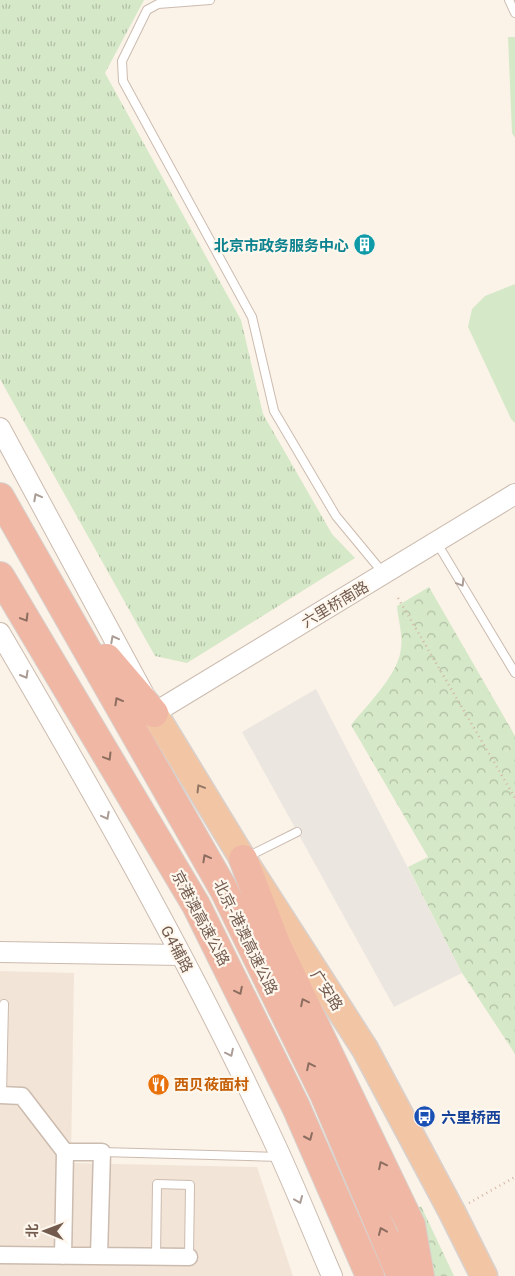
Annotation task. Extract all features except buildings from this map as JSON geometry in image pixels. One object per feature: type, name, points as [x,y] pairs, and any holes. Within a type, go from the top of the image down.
[{"type":"highway","points":[[0,497],[66,610],[154,713]]},
{"type":"highway","name":"京港澳高速公路","points":[[0,576],[196,905],[296,1107],[370,1276]]},
{"type":"highway","name":"北京-港澳高速公路","points":[[66,610],[224,890],[324,1094],[401,1276]]},
{"type":"highway","name":"广安路","points":[[154,713],[243,860],[366,1049],[484,1276]]},
{"type":"highway","points":[[243,860],[277,946],[411,1225],[420,1276]]},
{"type":"street","points":[[0,428],[154,713]]},
{"type":"street","name":"六里桥南路","points":[[154,713],[385,575],[436,541],[515,494]]},
{"type":"street","name":"G4辅路","points":[[0,633],[95,795],[181,955],[280,1156],[332,1276]]},
{"type":"street","points":[[0,952],[181,955]]},
{"type":"street","points":[[1,1095],[22,1096],[65,1152],[63,1256]]},
{"type":"street","points":[[65,1152],[102,1152],[99,1256]]},
{"type":"street","points":[[0,1255],[188,1258]]},
{"type":"lane","points":[[210,0],[158,4],[147,10],[122,61],[123,81],[252,317],[274,411],[336,516],[385,575]]},
{"type":"lane","points":[[509,0],[515,13]]},
{"type":"lane","points":[[436,541],[515,674]]},
{"type":"lane","points":[[243,860],[297,832]]},
{"type":"lane","points":[[1,1095],[4,1004]]},
{"type":"lane","points":[[102,1152],[280,1156]]},
{"type":"lane","points":[[156,1257],[157,1184],[190,1185],[188,1258]]},
{"type":"path","points":[[398,598],[515,798]]},
{"type":"path","points":[[452,1212],[515,1176]]},
{"type":"shaded area","points":[[316,689],[462,973],[394,1007],[242,732]]},
{"type":"shaded area","points":[[0,971],[74,973],[71,1163],[257,1167],[293,1276],[0,1276]]},
{"type":"green space","points":[[0,0],[144,0],[105,73],[241,320],[263,414],[332,534],[355,558],[187,663],[155,656],[0,379]]},
{"type":"green space","points":[[508,37],[515,37],[515,138],[512,133]]},
{"type":"green space","points":[[515,284],[515,423],[511,419],[468,327],[472,309],[485,296]]},
{"type":"green space","points":[[429,587],[515,736],[515,1054],[462,973],[408,867],[428,857],[351,725],[389,679],[399,658],[401,638],[397,606]]},
{"type":"green space","points":[[421,1206],[454,1276],[426,1276],[412,1214]]},
{"type":"place","name":"北京市政务服务中心","points":[[365,245]]},
{"type":"place","name":"西贝莜面村","points":[[158,1084]]},
{"type":"place","name":"六里桥西","points":[[425,1117]]}]
